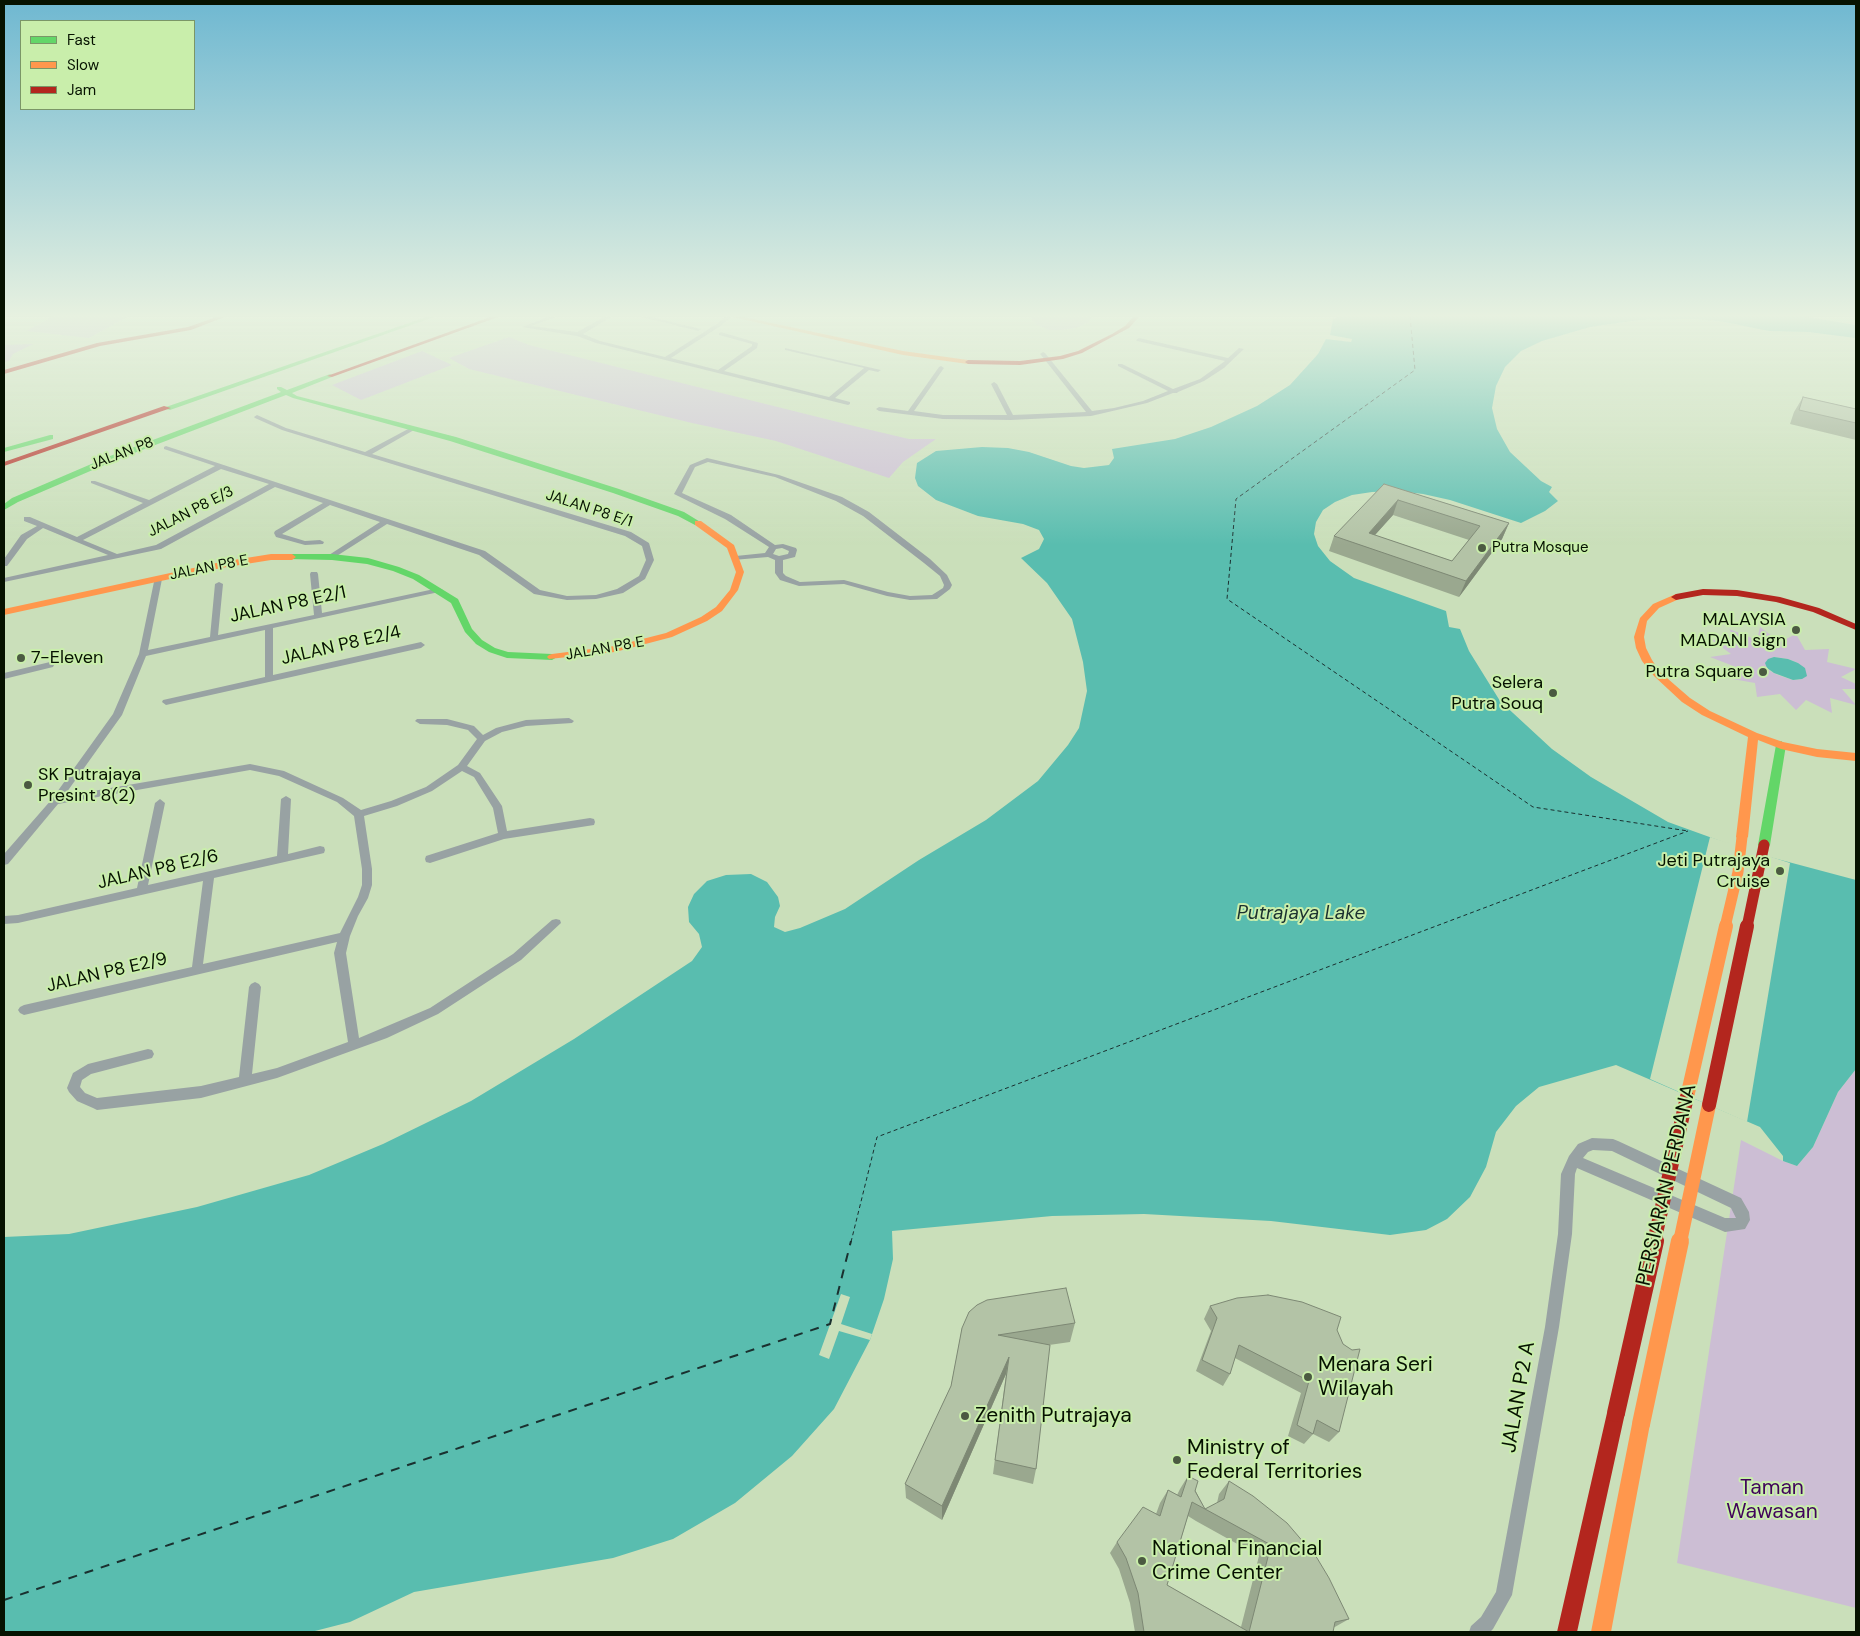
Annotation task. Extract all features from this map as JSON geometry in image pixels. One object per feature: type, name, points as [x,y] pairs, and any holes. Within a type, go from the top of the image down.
[{"type":"street","points":[[4,456],[188,392]]},
{"type":"street","points":[[4,464],[214,392]]},
{"type":"street","name":"JALAN P8","points":[[4,496],[105,453],[275,392]]},
{"type":"street","name":"JALAN P8","points":[[4,508],[15,500],[73,474],[276,392]]},
{"type":"street","points":[[291,392],[295,397],[505,455],[681,514],[705,526],[719,537],[730,547],[736,558],[788,546],[793,550],[789,558],[779,559]]},
{"type":"street","points":[[803,392],[848,403]]},
{"type":"street","points":[[830,399],[838,392]]},
{"type":"street","points":[[910,413],[924,392]]},
{"type":"street","points":[[998,392],[1011,418]]},
{"type":"street","points":[[1074,392],[1091,414]]},
{"type":"street","points":[[879,409],[943,417],[1011,418],[1091,414],[1145,402],[1173,392]]},
{"type":"street","points":[[4,474],[58,450],[195,399]]},
{"type":"street","name":"JALAN P8 E/1","points":[[166,448],[482,553],[537,592],[567,598],[596,597],[620,591],[642,577],[650,560],[646,545],[628,534],[284,429],[257,417]]},
{"type":"street","points":[[4,450],[92,425]]},
{"type":"street","points":[[366,454],[412,429]]},
{"type":"street","points":[[707,460],[730,464],[777,476],[839,499],[866,514],[927,561],[943,575],[948,585],[946,589],[934,596],[910,598],[887,594],[844,582],[799,584],[782,578],[779,574],[779,559],[728,517],[678,494],[692,466],[707,460]]},
{"type":"street","points":[[78,540],[221,466]]},
{"type":"street","points":[[93,482],[150,503]]},
{"type":"street","name":"JALAN P8 E/3","points":[[4,580],[158,547],[275,484]]},
{"type":"street","points":[[320,542],[305,543],[279,535],[278,532],[329,502]]},
{"type":"street","points":[[26,519],[116,556]]},
{"type":"street","points":[[332,557],[386,521]]},
{"type":"street","points":[[4,564],[24,537],[43,525]]},
{"type":"street","name":"JALAN P8 E","points":[[4,612],[158,578],[271,557],[332,557],[368,562],[396,569],[416,577],[439,590],[455,601],[468,630],[479,642],[492,650],[507,655],[530,657],[573,656],[646,642],[687,628],[704,619],[719,609],[734,590],[740,572],[736,558]]},
{"type":"street","points":[[314,574],[318,616]]},
{"type":"street","points":[[4,861],[55,801],[117,715],[143,654],[158,578]]},
{"type":"street","points":[[214,637],[219,584]]},
{"type":"street","name":"JALAN P8 E2/1","points":[[143,654],[214,637],[439,590]]},
{"type":"street","points":[[1856,625],[1777,599],[1718,592],[1688,594],[1665,601],[1648,612],[1643,620],[1639,637],[1641,648],[1656,674],[1669,687],[1706,713],[1753,735],[1781,745],[1817,753],[1856,757]]},
{"type":"street","name":"JALAN P8 E2/4","points":[[269,626],[269,678]]},
{"type":"street","name":"JALAN P8 E2/4","points":[[166,702],[421,645]]},
{"type":"street","points":[[4,676],[50,665]]},
{"type":"street","points":[[420,721],[447,722],[471,728],[482,739]]},
{"type":"street","points":[[359,814],[394,804],[429,789],[461,766],[482,739],[499,730],[526,723],[569,721]]},
{"type":"street","name":"PERSIARAN PERDANA","points":[[1567,1632],[1738,872],[1753,735]]},
{"type":"street","name":"PERSIARAN PERDANA","points":[[1601,1632],[1641,1424],[1764,845],[1781,745]]},
{"type":"street","points":[[461,766],[477,775],[498,808],[503,835]]},
{"type":"street","points":[[55,801],[250,767],[281,773],[340,800],[359,814],[367,869],[367,885],[363,898],[344,936],[340,954],[354,1045]]},
{"type":"street","points":[[282,859],[286,799]]},
{"type":"street","points":[[142,891],[160,803]]},
{"type":"street","points":[[430,859],[503,835],[590,822]]},
{"type":"street","name":"JALAN P8 E2/6","points":[[4,920],[18,920],[320,850]]},
{"type":"street","points":[[197,969],[209,876]]},
{"type":"street","points":[[148,1054],[88,1070],[77,1077],[73,1088],[81,1097],[97,1104],[201,1092],[277,1073],[383,1034],[434,1011],[517,957],[556,923]]},
{"type":"street","name":"JALAN P8 E2/9","points":[[24,1010],[344,936]]},
{"type":"street","points":[[245,1081],[255,987]]},
{"type":"street","points":[[1592,1144],[1613,1145],[1736,1203],[1742,1212],[1743,1220],[1740,1224],[1725,1225],[1574,1160],[1583,1148],[1592,1144]]},
{"type":"street","name":"JALAN P2 A","points":[[1477,1632],[1487,1623],[1504,1595],[1552,1327],[1565,1234],[1568,1174],[1574,1160]]},
{"type":"green space","points":[[346,392],[381,392],[361,400]]},
{"type":"green space","points":[[565,392],[719,392],[909,439],[936,439],[903,462],[889,478],[776,441]]},
{"type":"green space","points":[[1760,627],[1780,642],[1796,634],[1805,650],[1829,649],[1827,662],[1856,669],[1841,677],[1856,684],[1856,689],[1842,689],[1856,705],[1830,698],[1832,713],[1806,700],[1796,710],[1780,694],[1757,697],[1755,683],[1727,678],[1736,667],[1710,657],[1731,654],[1712,640],[1739,644],[1729,629],[1757,640]],"holes":[[[1774,657],[1798,663],[1802,679],[1793,680],[1778,675],[1770,671],[1766,665]]]},
{"type":"green space","name":"Taman Wawasan","points":[[1856,1069],[1856,1608],[1677,1563],[1741,1140],[1797,1166],[1813,1147],[1838,1092]]},
{"type":"water","name":"Putrajaya Lake","points":[[1278,392],[1495,392],[1492,408],[1497,429],[1510,452],[1541,481],[1552,487],[1549,492],[1558,501],[1545,511],[1521,523],[1450,500],[1423,494],[1399,491],[1352,495],[1335,502],[1323,510],[1316,522],[1314,534],[1318,546],[1330,561],[1354,578],[1446,611],[1449,627],[1460,629],[1469,651],[1500,701],[1552,749],[1591,777],[1668,822],[1751,852],[1856,880],[1856,1069],[1838,1092],[1813,1147],[1797,1166],[1783,1161],[1783,1156],[1760,1127],[1616,1065],[1539,1087],[1516,1106],[1496,1132],[1486,1167],[1470,1197],[1447,1219],[1426,1230],[1390,1235],[1271,1221],[1144,1214],[1052,1216],[892,1231],[893,1259],[884,1299],[870,1340],[834,1409],[792,1456],[735,1503],[673,1539],[613,1558],[414,1592],[350,1622],[311,1632],[4,1632],[4,1237],[69,1234],[197,1207],[309,1175],[383,1144],[471,1101],[574,1039],[692,961],[702,947],[699,934],[689,922],[688,907],[694,894],[707,881],[726,875],[751,874],[767,882],[778,897],[780,906],[775,917],[774,927],[785,932],[800,928],[845,909],[919,860],[986,820],[1038,781],[1068,745],[1079,728],[1087,691],[1083,662],[1072,619],[1047,583],[1021,558],[1039,549],[1044,539],[1039,530],[1023,524],[978,516],[936,500],[918,486],[915,478],[917,463],[936,451],[982,447],[1008,448],[1029,452],[1071,466],[1084,468],[1109,465],[1114,458],[1112,449],[1175,439],[1211,427],[1257,406]]},
{"type":"water","points":[[1774,657],[1798,663],[1805,668],[1807,676],[1802,679],[1793,680],[1774,673],[1767,668],[1765,663],[1768,659]]},
{"type":"pier","points":[[1710,837],[1790,863],[1747,1122],[1650,1079]]},
{"type":"pier","points":[[841,1294],[850,1297],[841,1324],[872,1334],[870,1340],[839,1331],[829,1359],[819,1355]]},
{"type":"building","points":[[1803,397],[1856,409],[1856,423],[1799,410]]},
{"type":"building","points":[[1384,484],[1509,523],[1466,581],[1334,536]],"holes":[[[1398,500],[1480,526],[1452,561],[1369,533]]]},
{"type":"building","points":[[1066,1288],[1075,1323],[998,1335],[1050,1345],[1036,1469],[995,1460],[1009,1357],[942,1506],[905,1484],[951,1386],[962,1328],[969,1312],[987,1300]]},
{"type":"building","name":"Menara Seri Wilayah","points":[[1268,1295],[1302,1302],[1341,1317],[1337,1330],[1343,1344],[1352,1350],[1360,1349],[1339,1432],[1317,1420],[1313,1434],[1297,1425],[1309,1381],[1239,1345],[1230,1374],[1202,1360],[1217,1318],[1210,1306],[1237,1298]]},
{"type":"building","name":"National Financial Crime Center","points":[[1188,1476],[1198,1481],[1195,1491],[1205,1509],[1192,1502],[1167,1585],[1249,1632],[1144,1632],[1138,1593],[1126,1558],[1117,1542],[1143,1507],[1160,1516],[1168,1490],[1181,1497]]},
{"type":"building","points":[[1229,1481],[1253,1496],[1287,1523],[1317,1558],[1349,1619],[1335,1622],[1333,1632],[1249,1632],[1271,1545],[1205,1509],[1224,1499]]},
{"type":"ferry route","points":[[851,1242],[877,1137],[1688,831],[1533,807],[1227,599],[1236,499],[1384,392]]},
{"type":"ferry route","points":[[4,1600],[830,1324],[851,1241]]},
{"type":"traffic: fast","points":[[167,408],[212,392]]},
{"type":"traffic: fast","points":[[4,508],[15,500],[113,458],[287,392]]},
{"type":"traffic: fast","points":[[287,392],[295,397],[453,439],[616,491],[681,514],[698,523]]},
{"type":"traffic: fast","points":[[4,450],[50,437]]},
{"type":"traffic: fast","points":[[292,557],[332,557],[368,561],[396,569],[416,577],[455,601],[468,630],[479,642],[492,650],[507,655],[552,657]]},
{"type":"traffic: fast","points":[[1764,845],[1781,745]]},
{"type":"traffic: slow","points":[[552,657],[615,649],[669,635],[704,619],[719,609],[734,590],[740,572],[731,547],[698,523]]},
{"type":"traffic: slow","points":[[4,612],[221,565],[271,557],[292,557]]},
{"type":"traffic: slow","points":[[1676,597],[1656,606],[1643,620],[1639,637],[1641,648],[1647,661],[1657,674],[1686,700],[1706,713],[1753,735],[1781,745],[1817,753],[1856,757]]},
{"type":"traffic: slow","points":[[1742,837],[1753,735]]},
{"type":"traffic: slow","points":[[1687,1097],[1738,872],[1742,837]]},
{"type":"traffic: slow","points":[[1641,1424],[1709,1105]]},
{"type":"traffic: slow","points":[[1601,1632],[1641,1424]]},
{"type":"traffic: jam","points":[[4,464],[167,408]]},
{"type":"traffic: jam","points":[[1676,597],[1703,592],[1737,593],[1777,599],[1816,610],[1856,627]]},
{"type":"traffic: jam","points":[[1709,1105],[1764,845]]},
{"type":"traffic: jam","points":[[1616,1413],[1687,1097]]},
{"type":"traffic: jam","points":[[1567,1632],[1616,1413]]},
{"type":"place","name":"Putra Mosque","points":[[1482,548]]},
{"type":"place","name":"MALAYSIA MADANI sign","points":[[1796,630]]},
{"type":"place","name":"7-Eleven","points":[[21,658]]},
{"type":"place","name":"Putra Square","points":[[1763,672]]},
{"type":"place","name":"Selera Putra Souq","points":[[1553,693]]},
{"type":"place","name":"SK Putrajaya Presint 8(2)","points":[[28,785]]},
{"type":"place","name":"Jeti Putrajaya Cruise","points":[[1780,871]]},
{"type":"place","name":"Menara Seri Wilayah","points":[[1308,1377]]},
{"type":"place","name":"Zenith Putrajaya","points":[[965,1416]]},
{"type":"place","name":"Ministry of Federal Territories","points":[[1177,1460]]},
{"type":"place","name":"National Financial Crime Center","points":[[1142,1561]]}]
